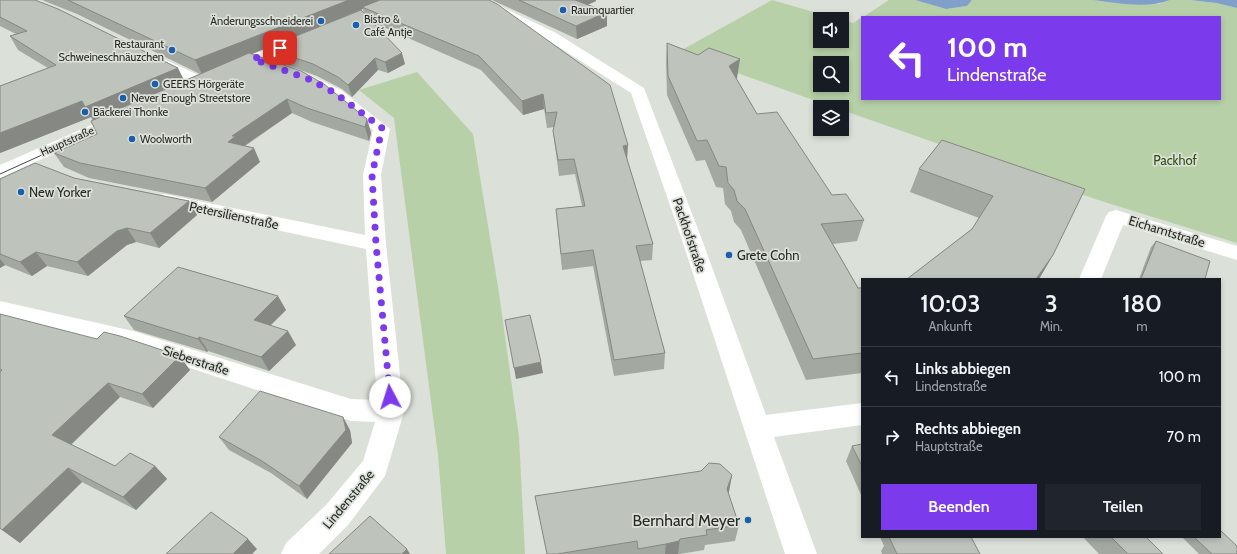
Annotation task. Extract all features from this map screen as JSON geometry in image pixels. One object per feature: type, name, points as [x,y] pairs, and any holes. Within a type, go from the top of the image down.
[{"type":"street","name":"Packhofstraße","points":[[478,0],[552,36],[638,91],[691,237],[756,428],[801,554]]},
{"type":"street","points":[[186,88],[311,35]]},
{"type":"street","points":[[145,54],[180,72],[211,77]]},
{"type":"street","points":[[253,59],[275,66]]},
{"type":"street","name":"Lindenstraße","points":[[297,74],[335,93],[382,128],[372,175],[376,244],[391,412],[375,467],[337,515],[297,554]]},
{"type":"street","name":"Hauptstraße","points":[[0,172],[136,110]]},
{"type":"street","points":[[25,160],[47,169]]},
{"type":"street","name":"Petersilienstraße","points":[[145,197],[376,244]]},
{"type":"street","name":"Eichamtstraße","points":[[1090,278],[1116,216],[1237,253]]},
{"type":"street","name":"Sieberstraße","points":[[0,309],[133,340],[351,410],[391,412]]},
{"type":"street","points":[[756,428],[861,414]]},
{"type":"green space","name":"Packhof","points":[[772,0],[814,12],[813,48],[849,48],[849,22],[853,23],[861,18],[861,100],[1221,100],[1221,16],[865,16],[889,0],[915,0],[946,9],[967,6],[972,0],[1093,0],[1120,3],[1159,4],[1170,0],[1190,0],[1216,3],[1237,8],[1237,243],[1101,201],[849,112],[849,100],[813,100],[678,52]]},
{"type":"green space","points":[[417,72],[473,134],[499,293],[519,437],[525,554],[446,554],[438,455],[394,118],[359,90]]},
{"type":"water","points":[[915,0],[972,0],[967,6],[946,9]]},
{"type":"water","points":[[1093,0],[1170,0],[1161,3],[1142,5]]},
{"type":"water","points":[[1190,0],[1237,0],[1237,8],[1216,3]]},
{"type":"building","points":[[0,0],[35,0],[58,9],[178,68],[85,107],[82,101],[0,133],[0,86],[56,65],[10,36],[27,31],[0,17]]},
{"type":"building","points":[[68,0],[349,0],[195,60]]},
{"type":"building","points":[[380,0],[489,0],[497,4],[610,85],[628,145],[623,146],[653,244],[636,246],[665,353],[614,360],[593,250],[561,254],[556,209],[585,206],[574,159],[558,160],[553,131],[557,112],[546,113],[543,94],[522,101],[479,56],[362,7]]},
{"type":"building","points":[[519,0],[575,0],[607,12],[576,26]]},
{"type":"building","points":[[361,10],[402,53],[385,62],[375,58],[348,85],[338,77],[313,64],[266,48]]},
{"type":"building","points":[[667,43],[698,55],[709,48],[740,59],[729,66],[757,114],[777,112],[832,195],[846,194],[864,220],[821,224],[858,288],[861,288],[861,353],[813,359],[745,209],[737,201],[734,190],[728,183],[726,167],[719,166],[707,140],[697,141],[668,76]]},
{"type":"building","points":[[249,53],[301,71],[324,84],[367,119],[365,127],[307,108],[287,99],[232,136],[236,136],[228,142],[254,148],[205,188],[80,163],[54,153],[97,134],[91,121]]},
{"type":"building","points":[[942,140],[1085,189],[1053,255],[1037,278],[908,278],[972,229],[993,196],[919,169]]},
{"type":"building","points":[[35,163],[74,178],[189,201],[150,233],[127,228],[117,231],[77,262],[36,252],[20,262],[0,254],[0,179]]},
{"type":"building","points":[[1156,241],[1210,261],[1205,278],[1141,278]]},
{"type":"building","points":[[178,267],[278,296],[254,320],[288,331],[261,357],[199,337],[198,339],[124,316]]},
{"type":"building","points":[[0,314],[97,339],[104,332],[180,356],[142,394],[108,383],[52,435],[115,466],[130,453],[155,466],[123,497],[68,468],[2,530],[0,528],[0,372],[2,370],[0,369]]},
{"type":"building","points":[[530,315],[541,362],[514,368],[505,320]]},
{"type":"building","points":[[260,391],[343,417],[346,430],[299,486],[262,461],[219,437]]},
{"type":"building","points":[[861,444],[861,464],[852,446]]},
{"type":"building","points":[[709,463],[720,464],[732,475],[727,489],[739,525],[706,530],[707,535],[680,539],[679,541],[638,549],[637,541],[557,554],[547,554],[535,496],[701,471]]},
{"type":"building","points":[[211,512],[248,539],[233,554],[166,554]]},
{"type":"building","points":[[370,516],[407,549],[402,554],[329,554]]},
{"type":"building","points":[[1221,531],[1237,546],[1237,554],[1212,554],[1195,538],[1221,538]]},
{"type":"building","points":[[889,538],[972,538],[980,554],[897,554]]},
{"type":"building","points":[[1112,538],[1147,538],[1163,554],[1128,554]]},
{"type":"tram line","points":[[252,62],[280,50]]},
{"type":"tram line","points":[[0,174],[106,126]]},
{"type":"place","name":"Raumquartier","points":[[563,10]]},
{"type":"place","name":"Änderungsschneiderei","points":[[321,21]]},
{"type":"place","name":"Bistro & Café Antje","points":[[356,25]]},
{"type":"place","name":"Restaurant Schweineschnäuzchen","points":[[172,50]]},
{"type":"place","name":"GEERS Hörgeräte","points":[[155,84]]},
{"type":"place","name":"Never Enough Streetstore","points":[[123,98]]},
{"type":"place","name":"Bäckerei Thonke","points":[[85,112]]},
{"type":"place","name":"Woolworth","points":[[132,139]]},
{"type":"place","name":"New Yorker","points":[[21,192]]},
{"type":"place","name":"Grete Cohn","points":[[729,255]]},
{"type":"place","name":"Bernhard Meyer","points":[[748,520]]},
{"type":"route","points":[[280,48],[253,59],[311,80],[335,93],[382,128],[372,175],[376,244],[390,397]]}]
